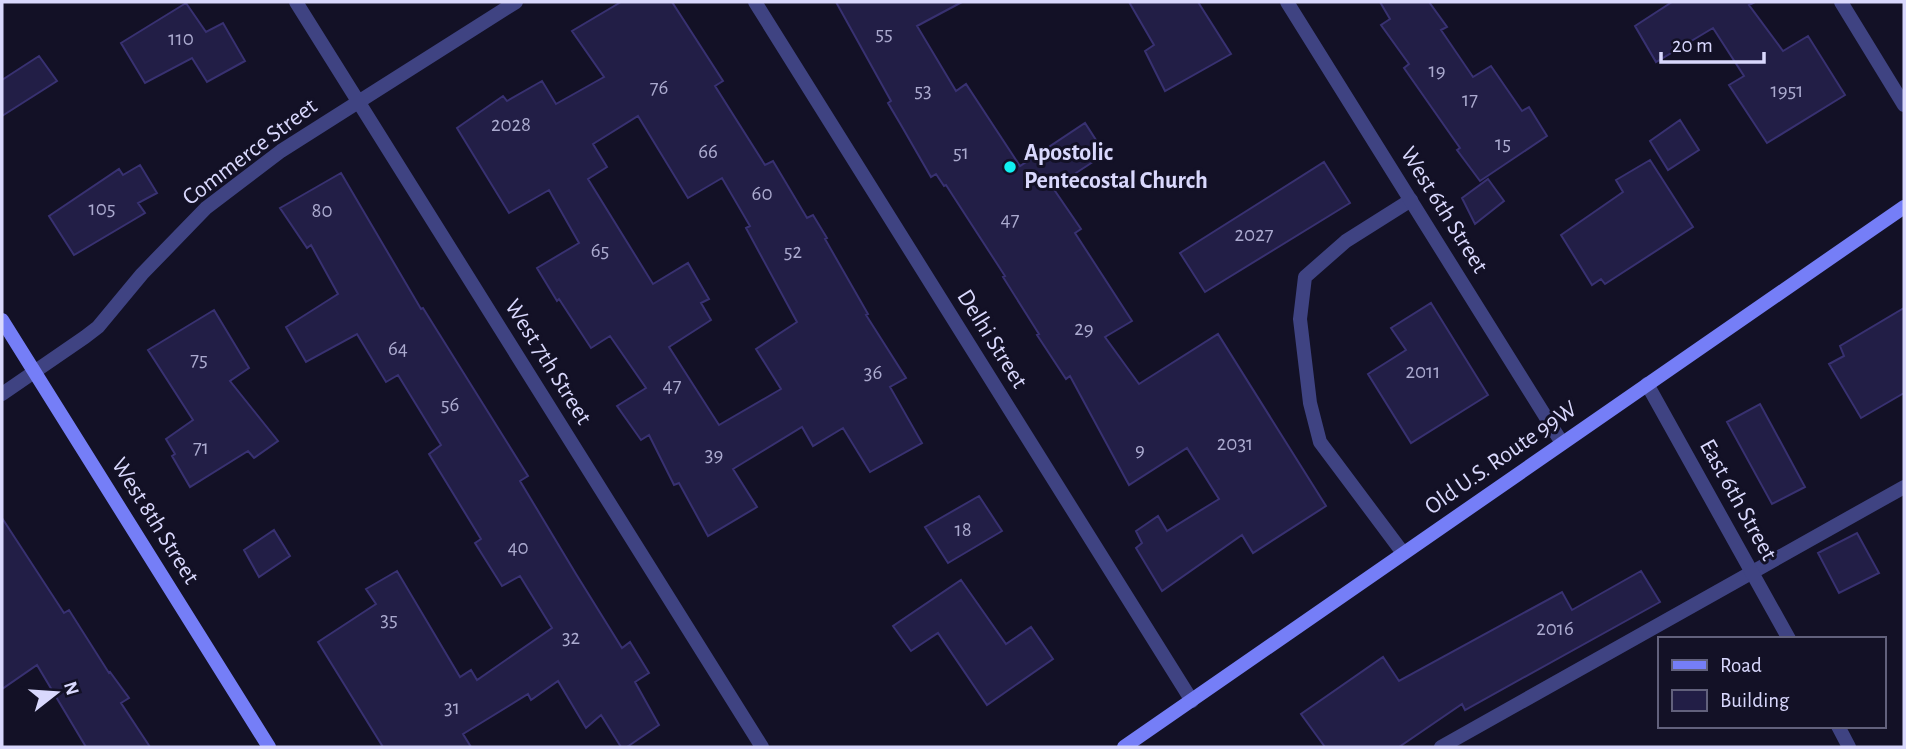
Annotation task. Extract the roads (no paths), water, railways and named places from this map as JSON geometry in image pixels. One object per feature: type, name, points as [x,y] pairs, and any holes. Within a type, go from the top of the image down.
[{"type":"main road","name":"Old U.S. Route 99W","points":[[1124,747],[1904,207]]},
{"type":"main road","name":"West 8th Street","points":[[2,320],[270,747]]},
{"type":"street","name":"West 7th Street","points":[[296,2],[762,747]]},
{"type":"street","name":"Commerce Street","points":[[2,394],[98,327],[142,274],[206,208],[281,151],[516,2]]},
{"type":"street","name":"Delhi Street","points":[[755,2],[1192,701]]},
{"type":"street","name":"West 6th Street","points":[[1287,2],[1562,443]]},
{"type":"street","points":[[1840,2],[1904,104]]},
{"type":"street","points":[[1403,553],[1320,442],[1310,403],[1300,319],[1306,277],[1346,241],[1410,200]]},
{"type":"street","name":"East 6th Street","points":[[1647,384],[1788,637]]},
{"type":"street","points":[[1441,747],[1904,487]]},
{"type":"street","points":[[1839,728],[1849,747]]},
{"type":"place","name":"Apostolic Pentecostal Church","points":[[1010,167]]}]
